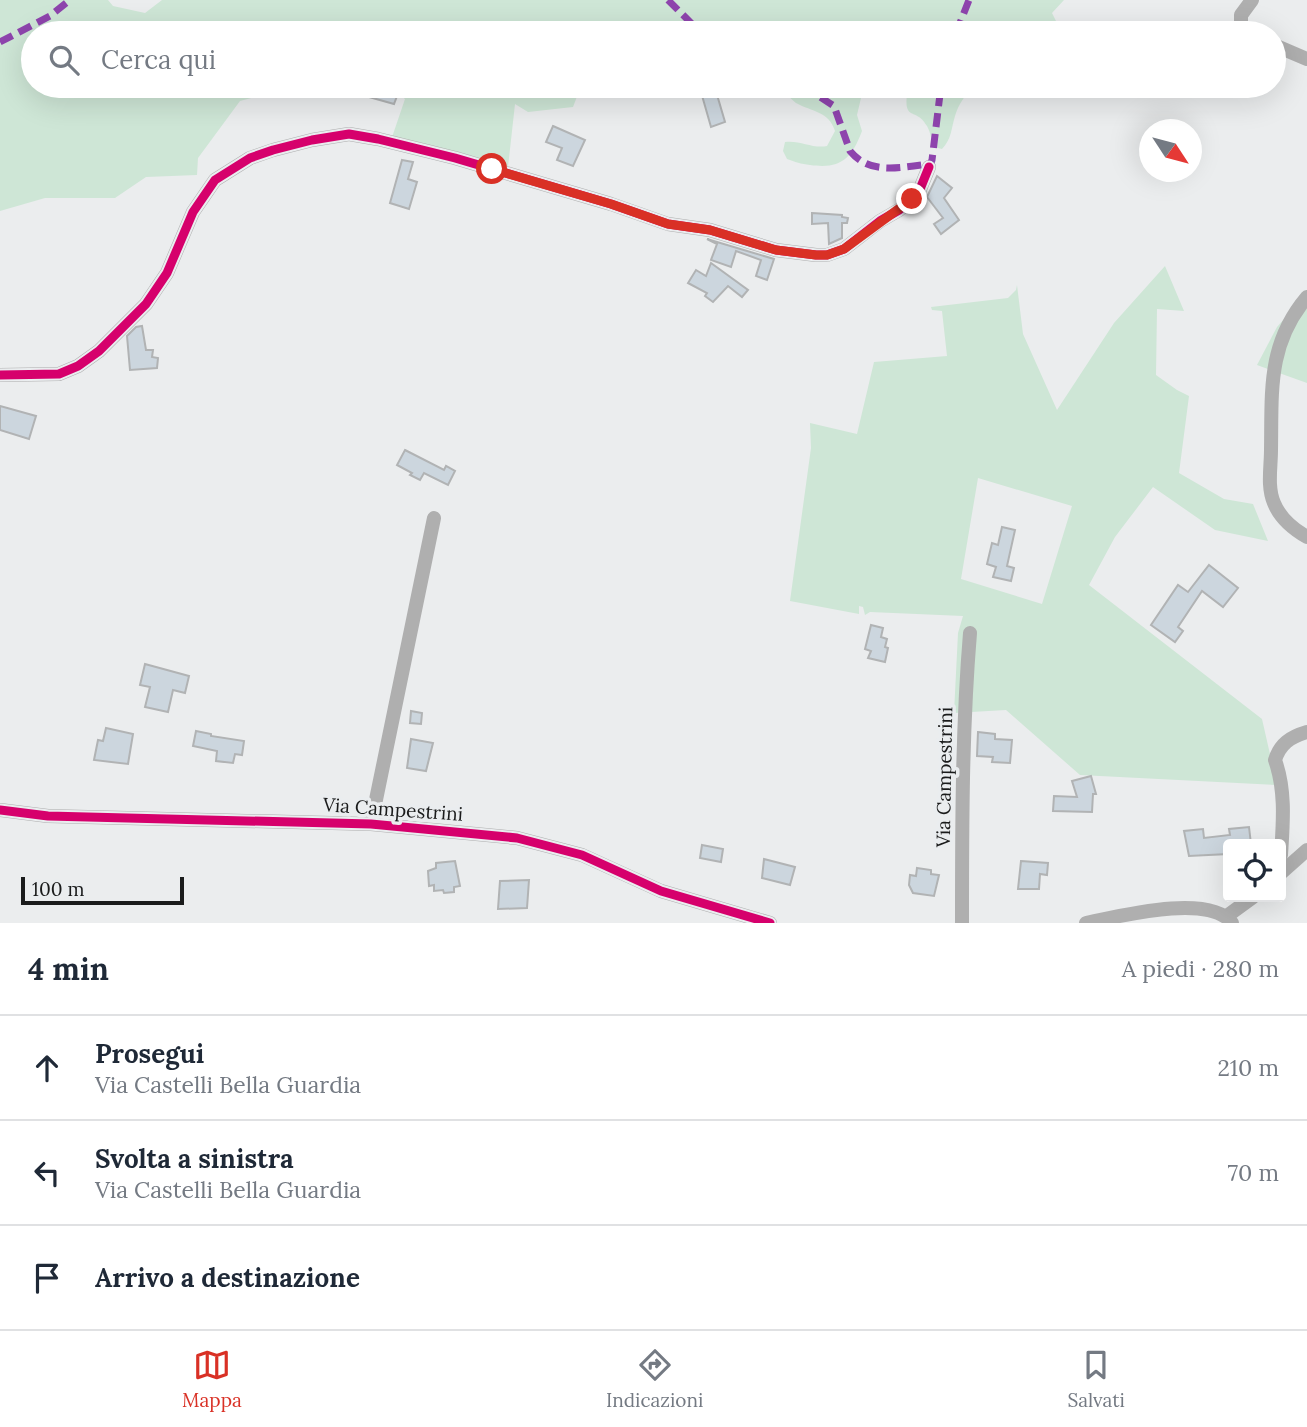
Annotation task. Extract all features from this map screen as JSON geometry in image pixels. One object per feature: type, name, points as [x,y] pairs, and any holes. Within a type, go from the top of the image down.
[{"type":"street","points":[[1241,21],[1241,15],[1252,0]]},
{"type":"street","points":[[1286,51],[1307,59]]},
{"type":"street","points":[[0,375],[51,375],[68,372],[99,351],[146,304],[167,273],[193,212],[215,180],[250,158],[312,140],[349,134],[378,139],[455,158],[611,204],[668,224],[710,230],[776,250],[816,255],[827,255],[844,249],[880,221],[900,210],[918,194],[929,167]]},
{"type":"street","points":[[1307,297],[1286,327],[1274,363],[1270,491],[1281,515],[1307,537]]},
{"type":"street","name":"Via Campestrini","points":[[372,824],[434,517]]},
{"type":"street","name":"Via Campestrini","points":[[962,923],[961,806],[964,705],[970,633]]},
{"type":"street","points":[[1282,839],[1283,800],[1275,760],[1286,742],[1307,732]]},
{"type":"street","name":"Via Campestrini","points":[[0,810],[48,816],[372,824],[517,838],[582,855],[661,891],[770,923]]},
{"type":"street","points":[[1286,869],[1307,850]]},
{"type":"street","points":[[1086,923],[1195,908],[1214,911],[1230,920],[1247,902]]},
{"type":"green space","points":[[0,0],[108,0],[113,6],[145,13],[162,0],[1064,0],[1052,13],[1056,21],[21,21],[21,98],[251,98],[240,101],[198,158],[197,175],[146,177],[115,198],[45,198],[0,211]]},
{"type":"green space","points":[[576,98],[573,107],[528,112],[515,104],[507,176],[436,151],[388,149],[405,99]]},
{"type":"green space","points":[[791,98],[861,98],[857,115],[862,131],[849,156],[837,164],[820,166],[787,159],[783,151],[785,142],[827,146],[835,131],[829,119]]},
{"type":"green space","points":[[907,98],[964,98],[942,149],[934,147],[927,126],[908,110]]},
{"type":"green space","points":[[1165,266],[1184,311],[1157,309],[1156,375],[1189,396],[1179,473],[1224,499],[1253,504],[1268,541],[1215,530],[1153,487],[1115,537],[1089,585],[1262,719],[1277,785],[1080,775],[1006,710],[954,713],[958,633],[963,616],[870,612],[865,615],[863,607],[859,606],[859,614],[790,601],[811,448],[810,423],[857,434],[874,362],[947,356],[942,311],[932,310],[931,307],[1008,298],[1017,285],[1023,334],[1057,410],[1114,323]],"holes":[[[978,478],[1072,506],[1042,604],[961,579]]]},
{"type":"green space","points":[[1307,293],[1307,383],[1257,365],[1277,327]]},
{"type":"building","points":[[373,98],[396,98],[394,104]]},
{"type":"building","points":[[703,98],[718,98],[725,122],[711,127]]},
{"type":"building","points":[[553,126],[585,140],[573,166],[557,160],[562,148],[546,142]]},
{"type":"building","points":[[402,160],[413,162],[408,179],[417,182],[409,209],[390,203]]},
{"type":"building","points":[[937,176],[952,188],[944,198],[959,220],[941,234],[934,224],[943,218],[927,197]]},
{"type":"building","points":[[812,213],[842,215],[848,218],[847,223],[842,223],[842,238],[829,244],[828,223],[812,224]]},
{"type":"building","points":[[707,239],[774,259],[767,280],[756,276],[761,260],[736,251],[731,267],[711,260],[717,244]]},
{"type":"building","points":[[711,263],[748,290],[742,297],[728,286],[713,302],[705,296],[707,293],[688,283],[696,270],[706,276]]},
{"type":"building","points":[[142,326],[146,350],[153,350],[152,357],[158,358],[157,368],[130,370],[127,336],[136,327]]},
{"type":"building","points":[[0,406],[36,416],[29,439],[0,430]]},
{"type":"building","points":[[405,450],[444,470],[446,466],[455,471],[448,485],[424,473],[420,480],[397,465]]},
{"type":"building","points":[[1002,527],[1015,530],[1007,566],[1014,568],[1011,581],[993,577],[996,567],[987,564],[992,543],[998,545]]},
{"type":"building","points":[[1209,565],[1238,588],[1223,607],[1202,591],[1178,627],[1183,631],[1175,642],[1151,625],[1178,585],[1188,592]]},
{"type":"building","points":[[871,625],[883,628],[881,637],[887,639],[885,647],[888,648],[885,662],[868,658],[871,651],[865,649]]},
{"type":"building","points":[[145,664],[189,676],[185,693],[173,690],[168,712],[145,707],[150,687],[140,685]]},
{"type":"building","points":[[411,711],[422,713],[421,724],[410,723]]},
{"type":"building","points":[[106,728],[133,734],[128,764],[94,760],[98,740],[103,741]]},
{"type":"building","points":[[196,731],[244,741],[242,755],[235,754],[233,763],[216,761],[217,751],[193,746]]},
{"type":"building","points":[[978,732],[995,734],[995,739],[1012,740],[1010,763],[992,762],[993,757],[977,756]]},
{"type":"building","points":[[411,739],[433,743],[426,771],[407,768]]},
{"type":"building","points":[[1091,776],[1096,794],[1093,794],[1092,812],[1053,811],[1054,796],[1077,797],[1072,781]]},
{"type":"building","points":[[1249,827],[1250,839],[1223,839],[1223,854],[1189,856],[1184,831],[1203,829],[1204,838],[1230,835],[1229,829]]},
{"type":"building","points":[[702,845],[723,849],[721,862],[700,858]]},
{"type":"building","points":[[764,859],[795,867],[790,885],[762,878]]},
{"type":"building","points":[[455,861],[460,886],[454,887],[454,892],[434,891],[434,885],[429,886],[428,871],[436,868],[436,863]]},
{"type":"building","points":[[1021,861],[1048,863],[1047,875],[1040,874],[1039,889],[1018,889]]},
{"type":"building","points":[[917,868],[931,870],[931,874],[939,875],[934,896],[913,893],[909,885],[910,875],[916,876]]},
{"type":"building","points":[[529,880],[527,908],[498,909],[500,881]]},
{"type":"marked path","points":[[40,21],[70,0]]},
{"type":"marked path","points":[[668,0],[689,21]]},
{"type":"marked path","points":[[961,21],[969,0]]},
{"type":"marked path","points":[[0,42],[21,31]]},
{"type":"marked path","points":[[822,98],[834,106],[850,151],[866,163],[883,168],[922,165],[929,167],[940,98]]},
{"type":"cycle path","points":[[0,375],[59,374],[78,366],[99,351],[146,304],[167,273],[193,212],[215,180],[250,158],[312,140],[349,134],[378,139],[455,158],[611,204],[668,224],[710,230],[776,250],[816,255],[827,255],[844,249],[899,210],[918,194],[929,167]]},
{"type":"cycle path","points":[[0,810],[48,816],[371,824],[517,838],[582,855],[661,891],[770,923]]},
{"type":"route","points":[[492,169],[668,224],[710,230],[776,250],[816,255],[827,255],[844,249],[912,199]]}]
